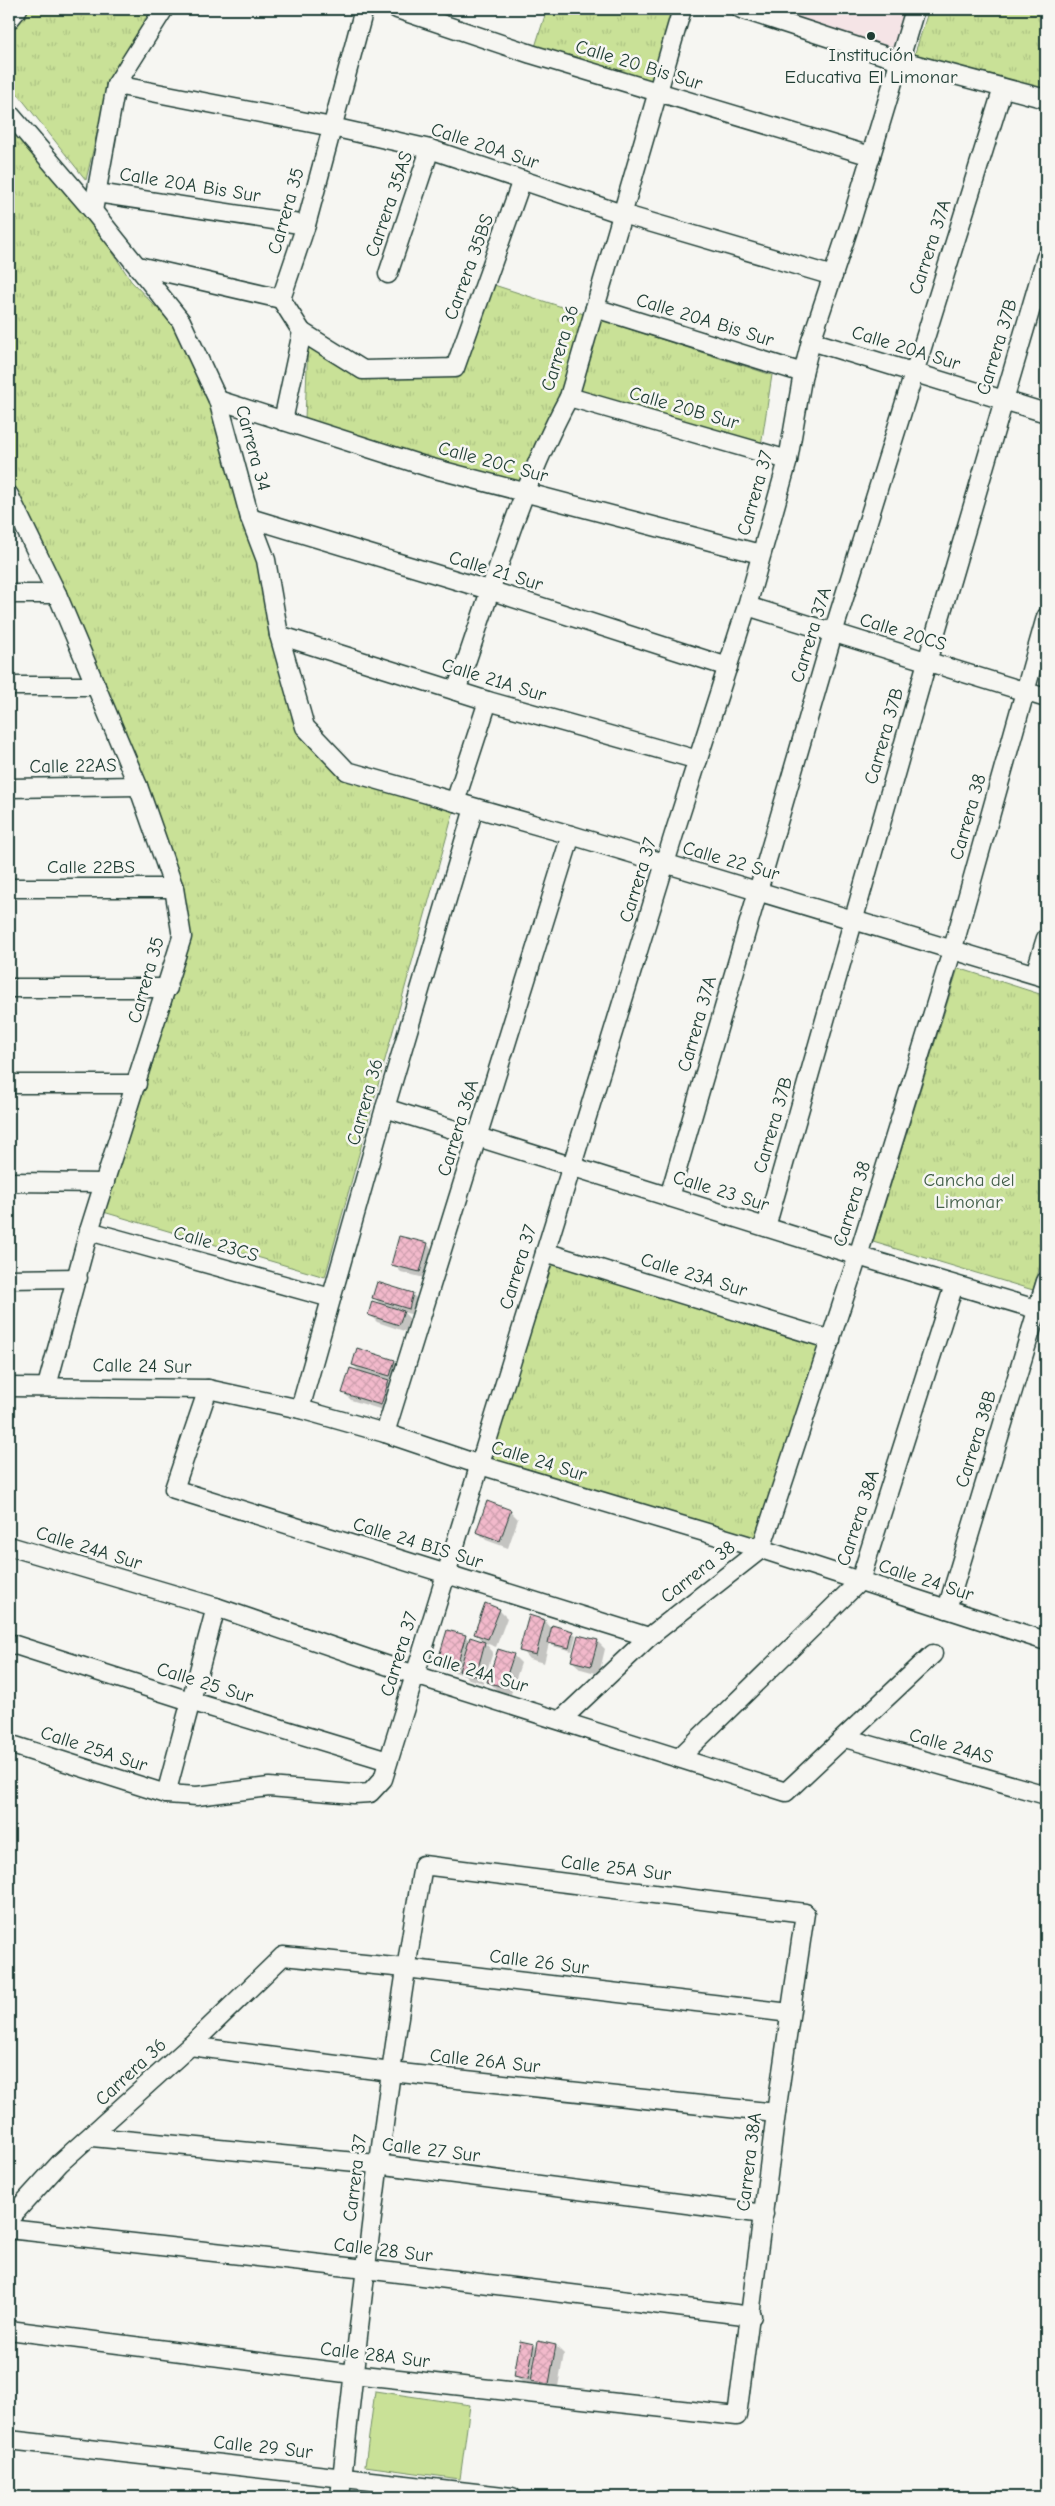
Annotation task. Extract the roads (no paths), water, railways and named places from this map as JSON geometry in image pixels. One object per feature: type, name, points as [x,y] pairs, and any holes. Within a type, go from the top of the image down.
[{"type":"street","points":[[9,20],[18,9]]},
{"type":"street","points":[[93,211],[116,85],[164,9]]},
{"type":"street","name":"Carrera 35","points":[[281,299],[306,225],[364,9]]},
{"type":"street","name":"Calle 20 Bis Sur","points":[[397,9],[657,94],[870,156]]},
{"type":"street","name":"Carrera 36","points":[[456,691],[526,493],[555,423],[569,397],[682,9]]},
{"type":"street","points":[[741,9],[898,60],[1046,99]]},
{"type":"street","name":"Carrera 37","points":[[166,1794],[197,1796],[269,1787],[354,1794],[370,1793],[383,1779],[665,864],[747,606],[760,554],[788,460],[803,373],[811,341],[833,276],[915,9]]},
{"type":"street","name":"Calle 20A Sur","points":[[116,85],[332,126],[430,149],[622,214],[833,276]]},
{"type":"street","name":"Carrera 37A","points":[[669,1197],[833,633],[913,372],[1004,88]]},
{"type":"street","name":"Carrera 34","points":[[9,113],[93,211],[180,321],[218,400],[250,518],[266,560],[279,635],[305,727]]},
{"type":"street","name":"Carrera 35AS","points":[[388,274],[430,149]]},
{"type":"street","name":"Carrera 35BS","points":[[302,332],[363,370],[455,368],[522,180]]},
{"type":"street","name":"Calle 20A Bis Sur","points":[[97,192],[306,225]]},
{"type":"street","name":"Carrera 37B","points":[[766,1228],[927,662],[1046,257]]},
{"type":"street","points":[[138,266],[281,299],[302,332],[283,421]]},
{"type":"street","name":"Calle 20A Bis Sur","points":[[595,308],[803,373]]},
{"type":"street","name":"Calle 20A Sur","points":[[811,341],[1046,413]]},
{"type":"street","name":"Calle 20B Sur","points":[[569,397],[788,460]]},
{"type":"street","name":"Calle 20C Sur","points":[[218,400],[428,467],[760,554]]},
{"type":"street","name":"Carrera 35","points":[[9,495],[57,594],[138,786],[174,888],[182,937],[168,988],[89,1231],[78,1278],[47,1386]]},
{"type":"street","name":"Calle 21 Sur","points":[[250,518],[492,591],[728,667]]},
{"type":"street","points":[[9,594],[57,594]]},
{"type":"street","name":"Calle 20CS","points":[[747,606],[1046,698]]},
{"type":"street","name":"Carrera 38","points":[[561,1720],[649,1637],[761,1549],[858,1256],[953,948],[1046,617]]},
{"type":"street","name":"Calle 21A Sur","points":[[279,635],[488,702],[698,760]]},
{"type":"street","points":[[9,686],[96,686]]},
{"type":"street","points":[[455,802],[488,702]]},
{"type":"street","name":"Calle 22 Sur","points":[[305,727],[347,771],[572,835],[1041,976]]},
{"type":"street","name":"Calle 22AS","points":[[9,788],[138,786]]},
{"type":"street","name":"Carrera 36","points":[[300,1408],[385,1108],[474,808]]},
{"type":"street","name":"Carrera 36A","points":[[385,1433],[572,835]]},
{"type":"street","name":"Calle 22BS","points":[[9,888],[174,888]]},
{"type":"street","points":[[1041,976],[1046,938]]},
{"type":"street","points":[[9,988],[168,988]]},
{"type":"street","points":[[9,1084],[137,1084]]},
{"type":"street","name":"Calle 23 Sur","points":[[385,1108],[766,1228],[1042,1310]]},
{"type":"street","points":[[9,1182],[106,1182]]},
{"type":"street","name":"Calle 23CS","points":[[89,1231],[331,1298]]},
{"type":"street","name":"Calle 23A Sur","points":[[545,1252],[831,1340]]},
{"type":"street","points":[[9,1279],[78,1278]]},
{"type":"street","name":"Carrera 38B","points":[[947,1608],[1042,1310],[1046,1281]]},
{"type":"street","name":"Carrera 38A","points":[[680,1757],[860,1582],[954,1285]]},
{"type":"street","name":"Calle 24 Sur","points":[[9,1387],[208,1389],[300,1408],[947,1608],[1046,1648]]},
{"type":"street","name":"Calle 24 BIS Sur","points":[[208,1389],[174,1489],[649,1637]]},
{"type":"street","name":"Calle 24A Sur","points":[[9,1546],[216,1607],[415,1675],[786,1792],[845,1738]]},
{"type":"street","points":[[166,1794],[216,1607]]},
{"type":"street","name":"Calle 25 Sur","points":[[9,1643],[190,1701],[388,1761]]},
{"type":"street","points":[[845,1738],[932,1654]]},
{"type":"street","name":"Calle 24AS","points":[[845,1738],[1046,1795]]},
{"type":"street","name":"Calle 25A Sur","points":[[9,1744],[166,1794]]},
{"type":"street","name":"Carrera 37","points":[[340,2497],[377,2164],[423,1866]]},
{"type":"street","name":"Calle 25A Sur","points":[[423,1866],[805,1913]]},
{"type":"street","name":"Carrera 38A","points":[[737,2416],[752,2316],[776,2112],[805,1913]]},
{"type":"street","name":"Carrera 36","points":[[9,2219],[60,2163],[92,2137],[283,1956]]},
{"type":"street","name":"Calle 26 Sur","points":[[283,1956],[406,1968],[790,2013]]},
{"type":"street","name":"Calle 26A Sur","points":[[190,2046],[391,2072],[776,2112]]},
{"type":"street","name":"Calle 27 Sur","points":[[92,2137],[377,2164],[764,2214]]},
{"type":"street","name":"Calle 28 Sur","points":[[9,2229],[365,2269],[752,2316]]},
{"type":"street","name":"Calle 28A Sur","points":[[9,2330],[353,2374],[737,2416]]},
{"type":"street","name":"Calle 29 Sur","points":[[9,2440],[512,2497]]},
{"type":"place","name":"Institución Educativa El Limonar","points":[[871,36]]},
{"type":"park label","name":"Cancha del Limonar","points":[[969,1191]]}]
